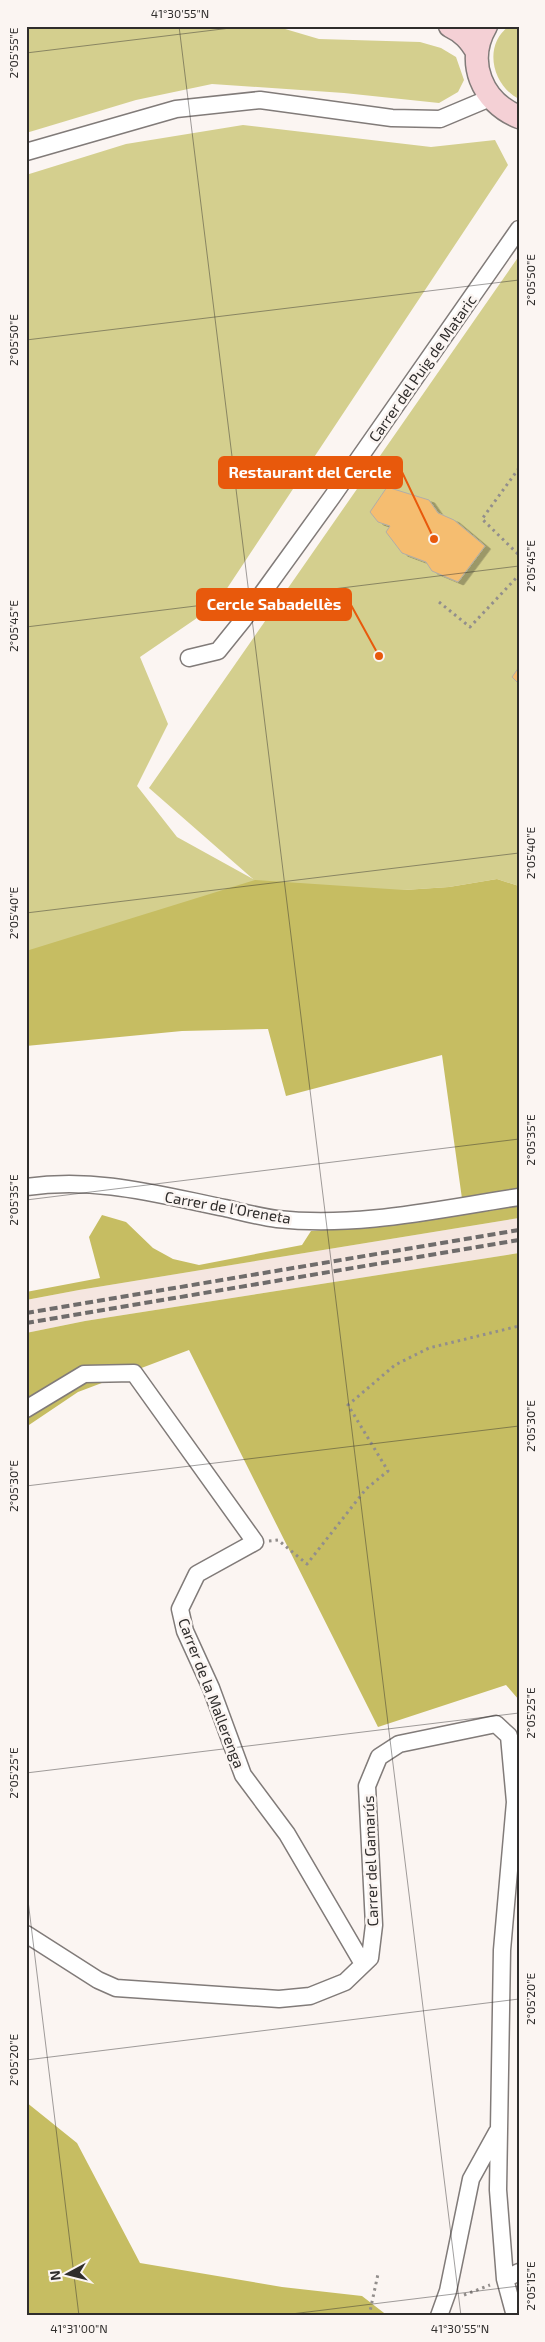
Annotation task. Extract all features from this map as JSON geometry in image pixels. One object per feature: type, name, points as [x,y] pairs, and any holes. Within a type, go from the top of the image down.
[{"type":"street","points":[[450,26],[459,30],[470,40],[477,52]]},
{"type":"street","points":[[486,26],[477,52],[477,67],[480,81],[490,98],[506,112],[519,117]]},
{"type":"street","points":[[26,152],[176,109],[260,100],[392,118],[440,119],[490,98]]},
{"type":"street","name":"Carrer del Puig de Mataric","points":[[190,658],[218,651],[243,620],[332,497],[519,229]]},
{"type":"street","name":"Carrer de l'Oreneta","points":[[26,1187],[66,1183],[100,1184],[276,1219],[324,1222],[389,1217],[519,1198]]},
{"type":"street","points":[[26,1410],[84,1374],[134,1373],[256,1542]]},
{"type":"street","name":"Carrer de la Mallerenga","points":[[256,1542],[196,1574],[180,1609],[185,1631],[211,1688],[243,1775],[287,1834],[363,1964]]},
{"type":"street","name":"Carrer del Gamarús","points":[[26,1934],[98,1980],[116,1988],[279,1999],[310,1996],[345,1982],[370,1958],[374,1925],[367,1786],[379,1757],[398,1744],[496,1724],[509,1736],[515,1802],[502,1950],[498,2190],[512,2275],[515,2316]]},
{"type":"street","points":[[441,2310],[448,2291],[471,2179],[499,2129]]},
{"type":"path","points":[[519,468],[482,519],[519,555]]},
{"type":"path","points":[[439,602],[470,627],[519,575]]},
{"type":"path","points":[[256,1542],[278,1540],[307,1564],[366,1489],[388,1471],[348,1405],[395,1365],[429,1348],[519,1326]]},
{"type":"path","points":[[369,2316],[378,2274]]},
{"type":"path","points":[[441,2310],[512,2275]]},
{"type":"shaded area","points":[[26,26],[275,26],[319,39],[420,42],[441,48],[456,57],[464,80],[458,92],[439,103],[344,93],[212,84],[136,100],[26,133]]},
{"type":"shaded area","points":[[509,26],[519,26],[519,99],[503,85],[494,65],[493,54],[496,44],[501,34]]},
{"type":"shaded area","points":[[243,125],[431,147],[495,140],[508,165],[216,605],[140,657],[168,724],[137,786],[177,837],[253,879],[149,788],[519,256],[519,886],[497,879],[449,887],[404,890],[26,951],[26,175],[126,144]]},
{"type":"shaded area","points":[[497,879],[519,886],[519,1218],[26,1300],[26,1292],[100,1278],[89,1237],[102,1215],[126,1222],[153,1248],[173,1259],[199,1265],[302,1245],[311,1231],[420,1222],[464,1213],[442,1055],[286,1096],[268,1029],[182,1031],[26,1046],[26,951],[255,880],[404,890],[449,887]]},
{"type":"shaded area","points":[[519,1218],[519,1253],[85,1321],[26,1333],[26,1300]]},
{"type":"shaded area","points":[[519,1253],[519,1700],[506,1685],[378,1727],[189,1350],[78,1392],[26,1427],[26,1333],[85,1321]]},
{"type":"shaded area","points":[[26,2102],[77,2143],[140,2263],[282,2287],[362,2296],[388,2316],[26,2316]]},
{"type":"building","points":[[387,487],[429,500],[438,513],[454,520],[485,546],[458,582],[432,571],[426,562],[402,553],[386,532],[390,526],[378,522],[370,512]]},
{"type":"building","points":[[519,667],[519,684],[512,677]]},
{"type":"railway","points":[[26,1313],[519,1230]]},
{"type":"railway","points":[[26,1323],[519,1240]]},
{"type":"place","name":"Restaurant del Cercle","points":[[434,539]]},
{"type":"place","name":"Cercle Sabadellès","points":[[379,656]]}]
